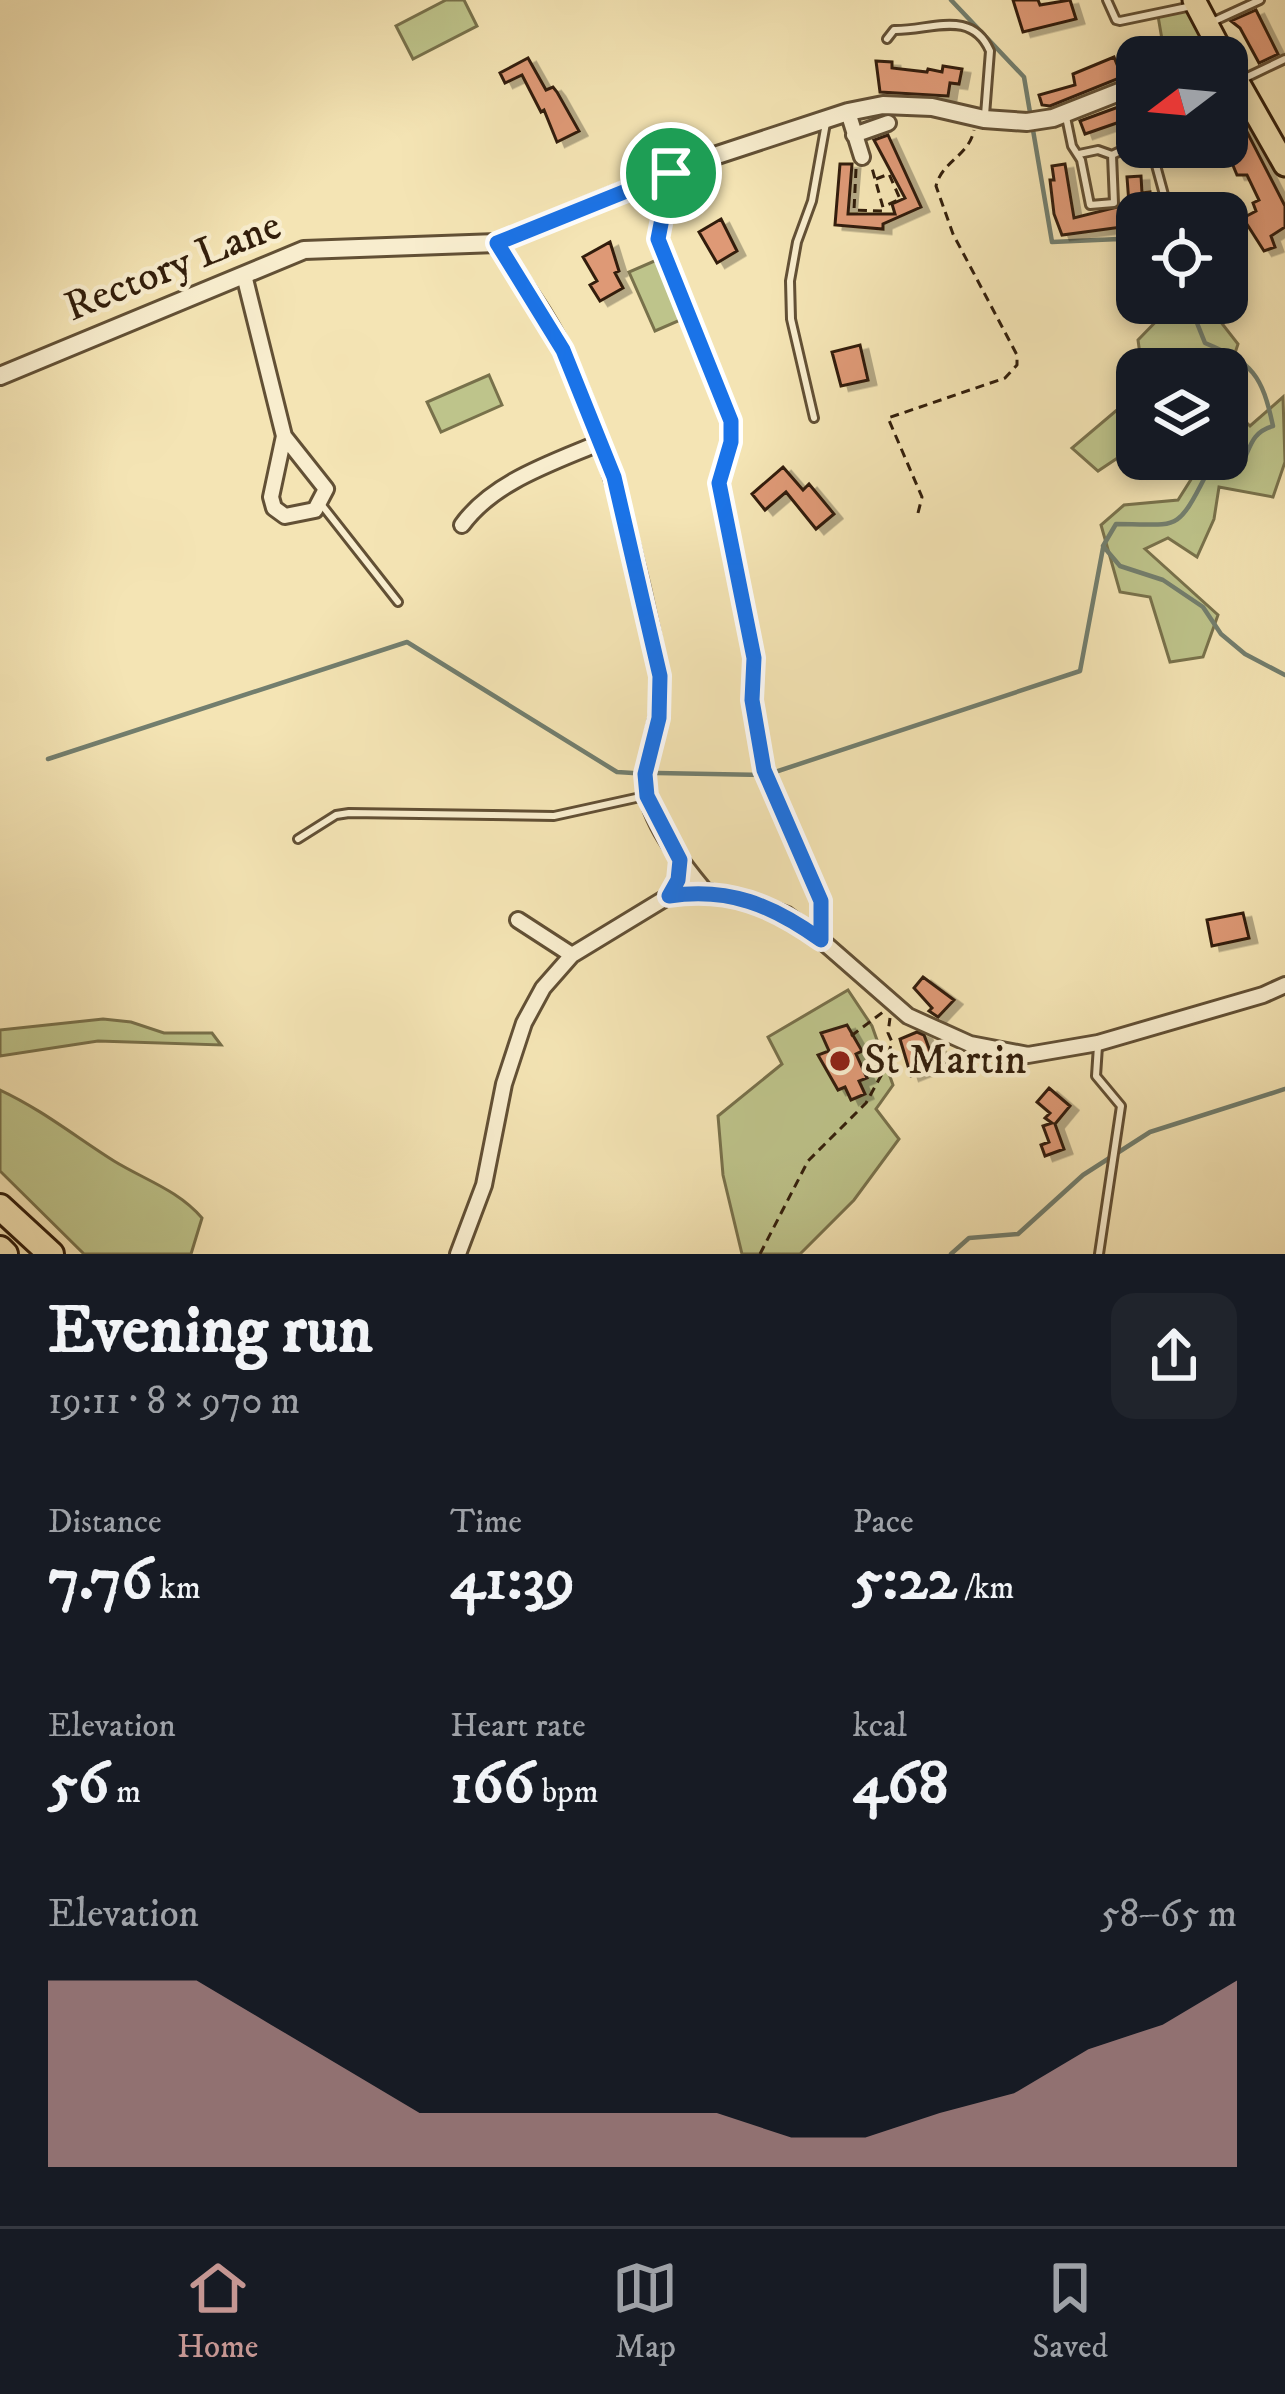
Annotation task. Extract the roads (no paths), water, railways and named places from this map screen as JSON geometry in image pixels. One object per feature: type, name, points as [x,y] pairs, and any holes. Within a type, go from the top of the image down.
[{"type":"highway","points":[[0,1207],[51,1254]]},
{"type":"main road","points":[[1248,100],[1282,154]]},
{"type":"street","name":"Rectory Lane","points":[[0,376],[304,250],[497,243],[759,139],[848,112],[935,107],[980,118],[1033,122],[1116,94]]},
{"type":"street","points":[[848,112],[857,153],[888,123]]},
{"type":"street","points":[[497,243],[563,350],[614,477],[660,676],[659,718],[645,774],[647,796],[680,860],[705,891]]},
{"type":"street","points":[[244,275],[284,436],[326,489],[315,510],[284,517],[274,508],[271,496],[284,436]]},
{"type":"street","points":[[462,526],[491,496],[599,442]]},
{"type":"street","points":[[669,896],[678,880],[680,860]]},
{"type":"street","points":[[458,1254],[484,1185],[505,1084],[524,1023],[543,988],[572,956],[669,896],[705,891],[787,915],[908,1016],[970,1044],[1028,1055],[1098,1043],[1285,985]]},
{"type":"street","points":[[518,920],[572,956]]},
{"type":"lane","points":[[1107,0],[1115,20],[1120,21],[1260,0]]},
{"type":"lane","points":[[887,39],[894,29],[919,31],[932,25],[957,23],[975,30],[990,51],[980,118]]},
{"type":"lane","points":[[1248,61],[1285,59]]},
{"type":"lane","points":[[1065,113],[1090,205],[1114,203],[1112,155]]},
{"type":"lane","points":[[814,418],[791,319],[790,281],[812,201],[827,119]]},
{"type":"lane","points":[[1079,154],[1116,153]]},
{"type":"lane","points":[[321,504],[398,602]]},
{"type":"lane","points":[[298,839],[336,815],[349,813],[554,816],[647,796]]},
{"type":"lane","points":[[1098,1043],[1096,1076],[1121,1106],[1099,1254]]},
{"type":"waterway","points":[[951,0],[1024,77],[1052,242],[1116,239]]},
{"type":"waterway","points":[[1197,324],[1205,343],[1253,373],[1273,426],[1255,438],[1239,469],[1205,477],[1180,517],[1163,524],[1116,524],[1103,546],[1120,566],[1163,580],[1203,607],[1221,634],[1245,654],[1285,675]]},
{"type":"waterway","points":[[657,773],[766,775],[1080,671],[1103,548]]},
{"type":"waterway","points":[[48,759],[407,642],[617,772],[633,773]]},
{"type":"waterway","points":[[951,1254],[969,1238],[1018,1234],[1083,1175],[1150,1132],[1285,1089]]},
{"type":"place","name":"St Martin","points":[[840,1061]]}]
